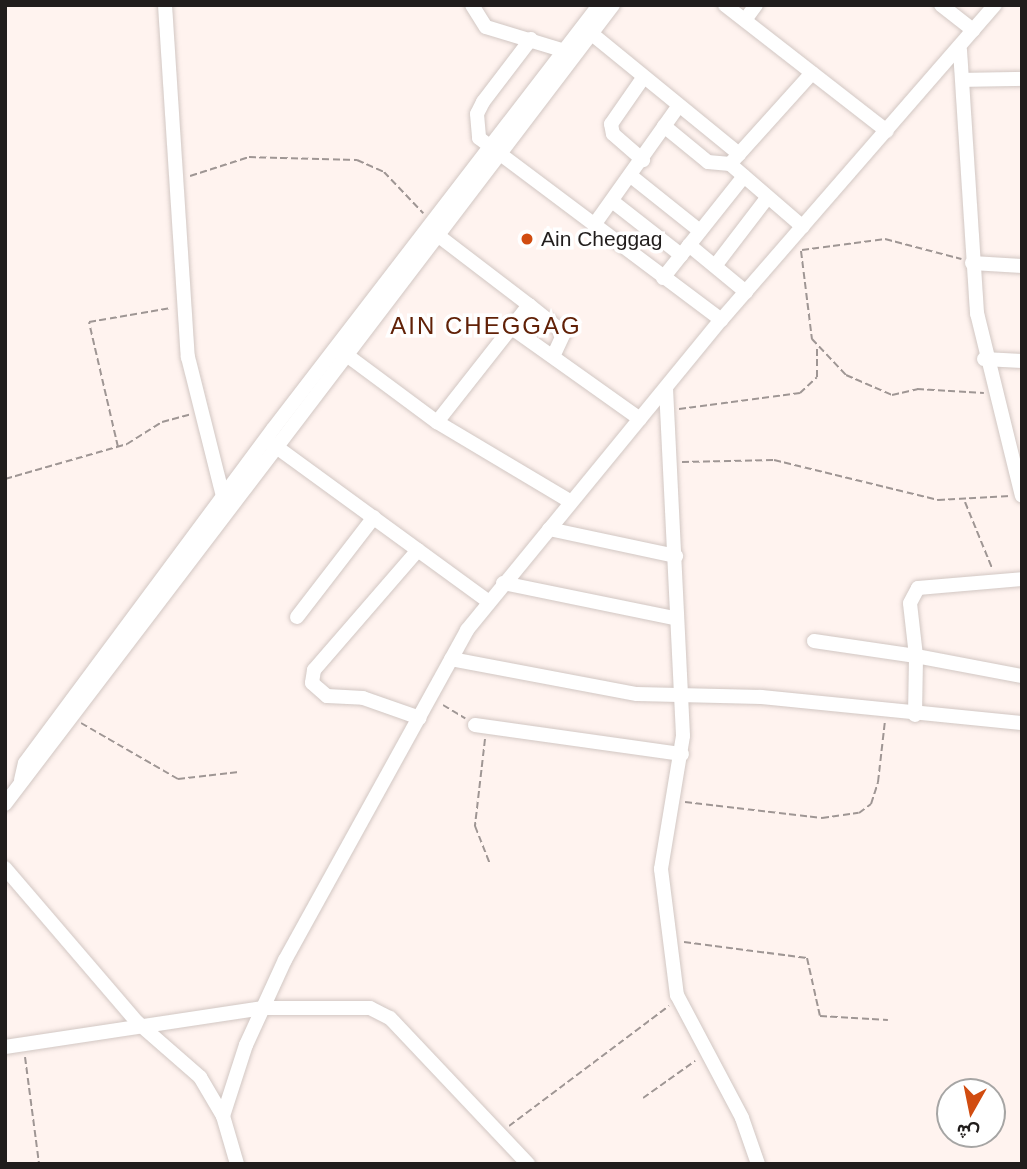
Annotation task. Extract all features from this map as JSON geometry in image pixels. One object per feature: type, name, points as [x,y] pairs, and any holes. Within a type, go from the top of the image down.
[{"type":"street","points":[[164,5],[173,183],[186,305],[200,414],[223,496]]},
{"type":"street","points":[[472,5],[486,27],[531,38],[565,51]]},
{"type":"street","points":[[21,780],[25,763],[223,496],[348,356],[440,237],[599,5]]},
{"type":"street","points":[[5,804],[21,780],[74,718],[431,222],[496,153],[613,5]]},
{"type":"street","points":[[725,5],[887,131]]},
{"type":"street","points":[[745,20],[756,5]]},
{"type":"street","points":[[941,5],[973,30]]},
{"type":"street","points":[[223,1116],[263,1008],[429,697],[488,601],[721,320],[960,50],[995,5]]},
{"type":"street","points":[[592,34],[735,159],[744,176],[803,227]]},
{"type":"street","points":[[531,38],[477,114],[479,138],[721,320]]},
{"type":"street","points":[[960,50],[964,80],[972,262],[984,359],[1022,496]]},
{"type":"street","points":[[664,126],[708,162],[735,159],[813,73]]},
{"type":"street","points":[[643,78],[611,124],[613,134],[643,160]]},
{"type":"street","points":[[964,80],[1022,79]]},
{"type":"street","points":[[594,225],[643,160],[678,107]]},
{"type":"street","points":[[631,176],[700,231]]},
{"type":"street","points":[[663,278],[744,176]]},
{"type":"street","points":[[715,266],[767,198]]},
{"type":"street","points":[[612,201],[685,250],[715,266],[746,292]]},
{"type":"street","points":[[440,237],[564,333],[553,357]]},
{"type":"street","points":[[972,262],[1022,266]]},
{"type":"street","points":[[437,422],[529,305]]},
{"type":"street","points":[[512,328],[640,419]]},
{"type":"street","points":[[348,356],[437,422],[571,502]]},
{"type":"street","points":[[984,359],[1022,361]]},
{"type":"street","points":[[666,388],[676,556],[674,618],[682,754],[660,866],[679,999],[708,1052],[758,1164]]},
{"type":"street","points":[[271,443],[488,601]]},
{"type":"street","points":[[297,617],[374,517]]},
{"type":"street","points":[[549,529],[676,556]]},
{"type":"street","points":[[418,550],[314,670],[312,684],[327,696],[363,698],[420,718]]},
{"type":"street","points":[[915,715],[916,656],[910,603],[918,588],[1022,579]]},
{"type":"street","points":[[503,583],[674,618]]},
{"type":"street","points":[[814,641],[916,656],[1022,676]]},
{"type":"street","points":[[451,659],[677,696],[761,697],[886,713],[1022,723]]},
{"type":"street","points":[[475,725],[682,754]]},
{"type":"street","points":[[5,868],[138,1022],[200,1077],[223,1116],[237,1164]]},
{"type":"street","points":[[5,1047],[138,1022],[263,1008],[326,1004],[380,1011],[501,1132],[528,1164]]},
{"type":"path","points":[[173,183],[249,157],[357,160],[384,172],[431,222]]},
{"type":"path","points":[[777,256],[885,239],[972,262]]},
{"type":"path","points":[[667,410],[800,393],[817,377],[817,347],[806,319],[801,251]]},
{"type":"path","points":[[118,447],[89,322],[186,305]]},
{"type":"path","points":[[817,347],[846,375],[880,394],[992,393]]},
{"type":"path","points":[[5,479],[118,447],[162,422],[200,414]]},
{"type":"path","points":[[670,463],[786,461],[964,501],[1022,496]]},
{"type":"path","points":[[964,501],[996,582]]},
{"type":"path","points":[[429,697],[475,725],[486,755],[475,826],[490,864]]},
{"type":"path","points":[[673,800],[822,818],[859,813],[871,804],[878,782],[886,713]]},
{"type":"path","points":[[74,718],[168,776],[189,780],[239,772]]},
{"type":"path","points":[[671,942],[807,958],[820,1016],[888,1020]]},
{"type":"path","points":[[501,1132],[679,999]]},
{"type":"path","points":[[23,1044],[38,1164]]},
{"type":"path","points":[[643,1098],[708,1052]]},
{"type":"place","name":"Ain Cheggag","points":[[527,239]]},
{"type":"district","name":"AIN CHEGGAG","points":[[486,326]]}]
